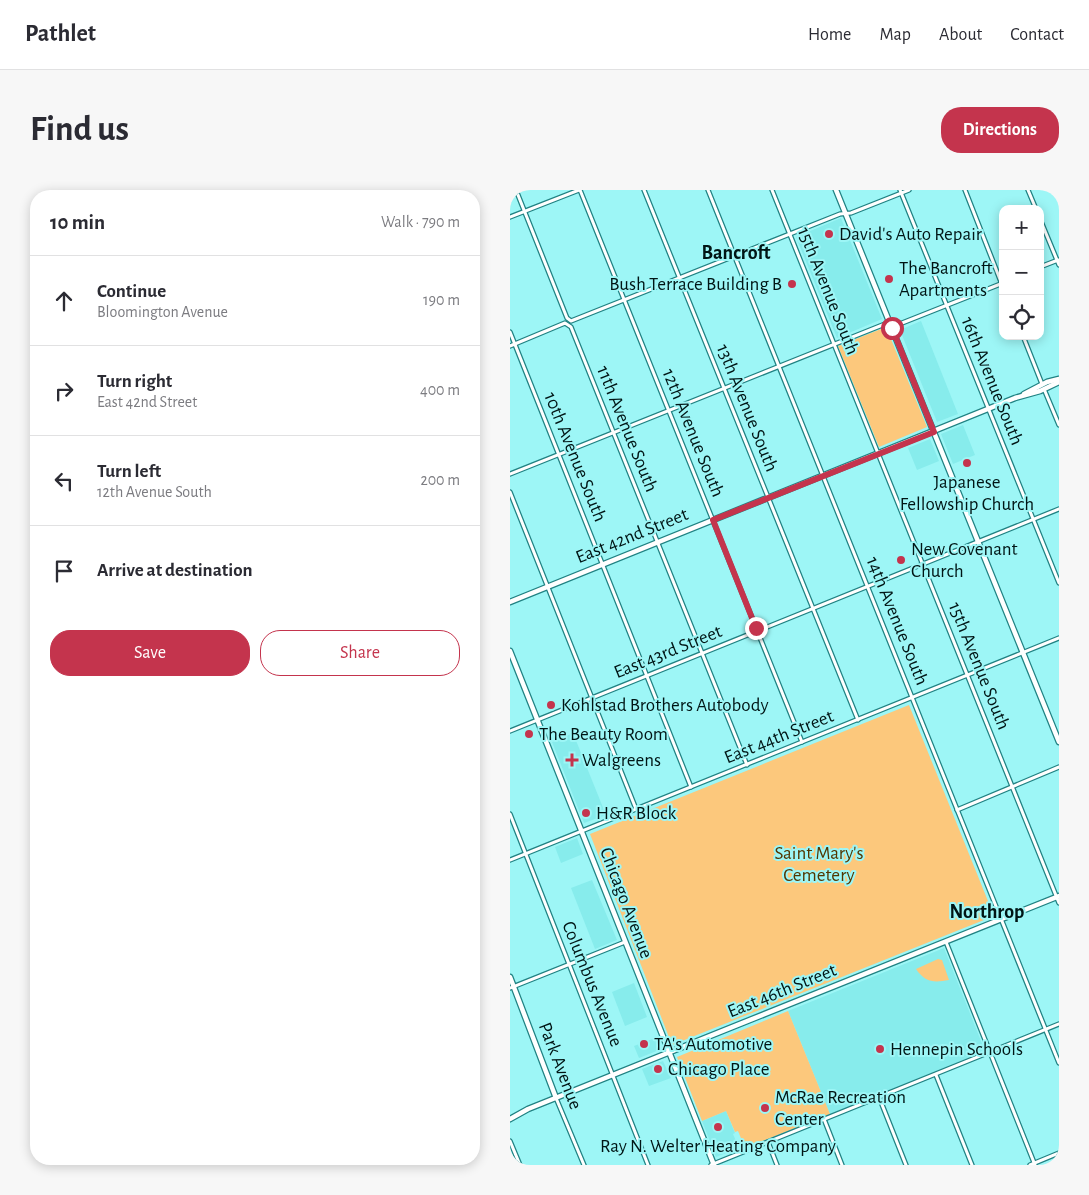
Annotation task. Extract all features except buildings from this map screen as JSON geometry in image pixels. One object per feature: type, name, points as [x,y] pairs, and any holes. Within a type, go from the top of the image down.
[{"type":"street","points":[[516,190],[567,318],[571,321],[840,214],[908,190]]},
{"type":"street","points":[[510,217],[579,190]]},
{"type":"street","name":"12th Avenue South","points":[[579,190],[802,742]]},
{"type":"street","name":"13th Avenue South","points":[[644,190],[858,720]]},
{"type":"street","name":"14th Avenue South","points":[[708,190],[1059,1063]]},
{"type":"street","name":"15th Avenue South","points":[[772,190],[1058,896],[1059,903]]},
{"type":"street","points":[[836,190],[1059,742]]},
{"type":"street","points":[[965,190],[999,276]]},
{"type":"street","points":[[1028,190],[1034,205]]},
{"type":"street","name":"16th Avenue South","points":[[901,191],[1059,583]]},
{"type":"street","points":[[1044,228],[1059,265]]},
{"type":"street","points":[[1044,265],[1058,260]]},
{"type":"street","points":[[892,327],[999,285]]},
{"type":"street","points":[[510,474],[890,322]]},
{"type":"street","name":"11th Avenue South","points":[[512,345],[566,323],[570,326],[747,765]]},
{"type":"street","name":"10th Avenue South","points":[[510,332],[512,345],[559,454],[691,787]]},
{"type":"street","points":[[1025,340],[1059,425]]},
{"type":"street","name":"East 42nd Street","points":[[510,602],[1059,381]]},
{"type":"street","points":[[510,492],[636,809]]},
{"type":"street","name":"East 43rd Street","points":[[510,731],[1059,510]]},
{"type":"street","name":"East 44th Street","points":[[510,860],[1059,638]]},
{"type":"street","name":"Chicago Avenue","points":[[510,651],[713,1165]]},
{"type":"street","points":[[957,810],[1059,767]]},
{"type":"street","name":"Columbus Avenue","points":[[510,814],[648,1165]]},
{"type":"street","name":"East 46th Street","points":[[510,1118],[1058,896]]},
{"type":"street","points":[[512,987],[625,942]]},
{"type":"street","points":[[946,942],[1035,1164]]},
{"type":"street","name":"Park Avenue","points":[[510,977],[512,987],[584,1165]]},
{"type":"street","points":[[713,1165],[1059,1024]]},
{"type":"street","points":[[936,1074],[972,1165]]},
{"type":"street","points":[[879,1097],[906,1165]]},
{"type":"street","name":"East 46th Street","points":[[510,1114],[516,1114]]},
{"type":"street","points":[[824,1119],[842,1165]]},
{"type":"street","points":[[510,1141],[520,1165]]},
{"type":"street","points":[[768,1142],[777,1165]]},
{"type":"street","points":[[1030,1165],[1059,1153]]},
{"type":"shaded area","points":[[841,218],[882,319],[837,338],[796,237]]},
{"type":"shaded area","points":[[921,321],[958,414],[937,422],[900,330]]},
{"type":"shaded area","points":[[963,425],[975,455],[953,464],[941,434]]},
{"type":"shaded area","points":[[930,439],[939,461],[917,470],[908,448]]},
{"type":"shaded area","points":[[573,733],[606,815],[584,823],[552,742]]},
{"type":"shaded area","points":[[577,838],[583,854],[561,863],[555,847]]},
{"type":"shaded area","points":[[592,880],[617,940],[595,949],[571,888]]},
{"type":"shaded area","points":[[944,948],[985,1051],[830,1114],[788,1011]]},
{"type":"shaded area","points":[[634,983],[647,1017],[625,1026],[612,992]]},
{"type":"shaded area","points":[[655,1038],[659,1050],[639,1058],[634,1046]]},
{"type":"shaded area","points":[[663,1061],[671,1078],[649,1086],[642,1069]]},
{"type":"shaded area","points":[[726,1111],[739,1148],[716,1157],[702,1121]]},
{"type":"green space","points":[[886,327],[927,427],[879,447],[838,346]]},
{"type":"green space","name":"Saint Mary's Cemetery","points":[[909,705],[994,916],[672,1045],[590,834]]},
{"type":"green space","points":[[938,959],[942,960],[949,980],[926,979],[916,969]]},
{"type":"green space","points":[[788,1011],[830,1114],[745,1148],[738,1131],[735,1132],[726,1111],[702,1121],[677,1057]]},
{"type":"place","name":"David's Auto Repair","points":[[829,234]]},
{"type":"place","name":"The Bancroft Apartments","points":[[889,279]]},
{"type":"place","name":"Bush Terrace Building B","points":[[792,284]]},
{"type":"place","name":"Japanese Fellowship Church","points":[[967,463]]},
{"type":"place","name":"New Covenant Church","points":[[901,560]]},
{"type":"place","name":"Kohlstad Brothers Autobody","points":[[551,705]]},
{"type":"place","name":"The Beauty Room","points":[[529,734]]},
{"type":"place","name":"Walgreens","points":[[572,760]]},
{"type":"place","name":"H&R Block","points":[[586,813]]},
{"type":"place","name":"TA's Automotive","points":[[644,1044]]},
{"type":"place","name":"Hennepin Schools","points":[[880,1049]]},
{"type":"place","name":"Chicago Place","points":[[658,1069]]},
{"type":"place","name":"McRae Recreation Center","points":[[765,1108]]},
{"type":"place","name":"Ray N. Welter Heating Company","points":[[718,1127]]},
{"type":"district","name":"Bancroft","points":[[736,253]]},
{"type":"district","name":"Northrop","points":[[987,912]]},
{"type":"route","points":[[756,628],[713,520],[934,432],[892,328]]}]
